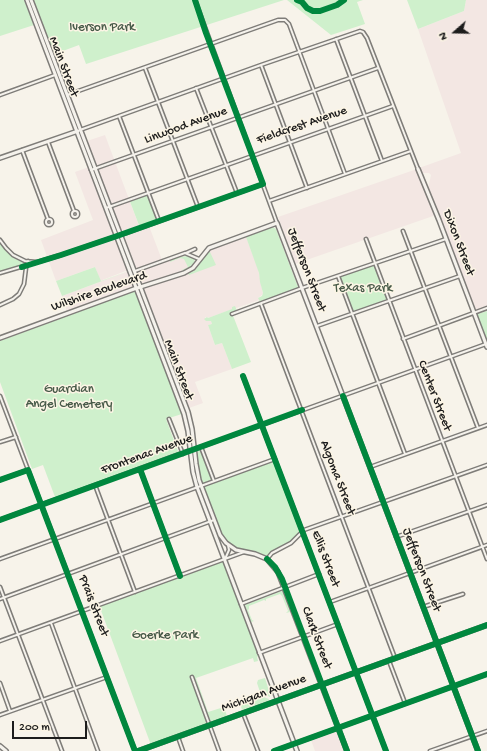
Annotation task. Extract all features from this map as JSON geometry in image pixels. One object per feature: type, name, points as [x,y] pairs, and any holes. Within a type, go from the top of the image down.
[{"type":"main road","name":"Main Street","points":[[27,0],[55,75],[93,169],[106,208],[184,414],[187,423],[193,472],[224,560],[296,751]]},
{"type":"main road","name":"Main Street","points":[[31,0],[68,95],[78,130]]},
{"type":"main road","points":[[0,158],[78,130]]},
{"type":"main road","name":"Main Street","points":[[93,169],[110,206],[188,412],[195,449],[199,487]]},
{"type":"main road","name":"Dixon Street","points":[[418,169],[486,345]]},
{"type":"main road","name":"Wilshire Boulevard","points":[[0,338],[136,288],[160,282],[188,272],[209,248],[277,223]]},
{"type":"main road","name":"Jefferson Street","points":[[277,223],[478,751]]},
{"type":"main road","points":[[199,487],[220,535],[228,545],[236,550],[255,554],[267,559]]},
{"type":"main road","name":"Clark Street","points":[[267,559],[275,567],[285,587],[347,751]]},
{"type":"main road","name":"Michigan Avenue","points":[[136,751],[487,625]]},
{"type":"main road","points":[[0,746],[6,751]]},
{"type":"street","points":[[195,0],[210,45],[277,223]]},
{"type":"street","points":[[68,95],[278,20],[285,20],[288,22],[345,174]]},
{"type":"street","points":[[78,130],[336,38],[355,32],[363,32],[367,38],[418,169]]},
{"type":"street","points":[[336,38],[382,161]]},
{"type":"street","points":[[260,65],[307,188]]},
{"type":"street","points":[[145,68],[198,207]]},
{"type":"street","name":"Linwood Avenue","points":[[93,169],[275,103],[378,68]]},
{"type":"street","points":[[0,96],[7,92],[55,75]]},
{"type":"street","points":[[196,88],[237,193]]},
{"type":"street","name":"Fieldcrest Avenue","points":[[106,208],[393,106]]},
{"type":"street","points":[[119,116],[159,221]]},
{"type":"street","points":[[48,141],[74,210]]},
{"type":"street","points":[[22,150],[48,219]]},
{"type":"street","points":[[270,201],[411,151]]},
{"type":"street","points":[[0,273],[121,235],[263,184]]},
{"type":"street","points":[[403,231],[478,428]]},
{"type":"street","name":"Center Street","points":[[366,239],[402,339],[487,559]]},
{"type":"street","points":[[232,314],[302,288],[446,239]]},
{"type":"street","points":[[0,240],[10,252],[18,257],[28,261],[38,262]]},
{"type":"street","points":[[134,271],[195,249]]},
{"type":"street","points":[[185,253],[199,259]]},
{"type":"street","points":[[0,305],[13,299],[19,294],[24,284],[28,261]]},
{"type":"street","points":[[338,276],[351,314],[405,454]]},
{"type":"street","points":[[317,326],[460,276]]},
{"type":"street","name":"Algoma Street","points":[[261,304],[395,659]]},
{"type":"street","points":[[402,339],[487,308]]},
{"type":"street","name":"Frontenac Avenue","points":[[0,520],[140,470],[190,450],[486,345]]},
{"type":"street","name":"Ellis Street","points":[[243,376],[276,459],[386,751]]},
{"type":"street","name":"Prais Street","points":[[0,396],[1,404],[16,437],[136,751]]},
{"type":"street","points":[[170,419],[182,454]]},
{"type":"street","points":[[370,467],[487,424]]},
{"type":"street","points":[[0,442],[16,437]]},
{"type":"street","points":[[201,447],[214,481]]},
{"type":"street","points":[[0,559],[276,459]]},
{"type":"street","points":[[267,559],[272,553],[291,543],[303,532],[487,465]]},
{"type":"street","points":[[0,480],[28,470]]},
{"type":"street","points":[[140,470],[180,576]]},
{"type":"street","points":[[95,485],[135,592]]},
{"type":"street","points":[[396,537],[487,505]]},
{"type":"street","points":[[0,599],[214,520]]},
{"type":"street","points":[[224,560],[229,550],[228,545]]},
{"type":"street","points":[[330,602],[487,545]]},
{"type":"street","points":[[0,641],[244,552]]},
{"type":"street","points":[[241,604],[319,574]]},
{"type":"street","points":[[0,587],[62,751]]},
{"type":"street","points":[[423,607],[463,594]]},
{"type":"street","points":[[51,623],[98,751]]},
{"type":"street","points":[[260,653],[338,624]]},
{"type":"street","points":[[390,661],[406,703]]},
{"type":"street","points":[[274,751],[487,674]]},
{"type":"street","points":[[0,715],[107,677]]},
{"type":"street","points":[[192,677],[220,751]]},
{"type":"street","points":[[0,683],[10,711]]},
{"type":"street","points":[[243,713],[258,751]]},
{"type":"street","points":[[431,751],[487,731]]},
{"type":"street","points":[[178,737],[183,751]]},
{"type":"shaded area","points":[[466,0],[487,0],[487,307],[477,310],[428,189],[431,175],[429,173],[422,173],[419,168],[461,153],[418,29],[464,11]]},
{"type":"shaded area","points":[[105,135],[139,226],[124,231],[121,229],[87,141]]},
{"type":"shaded area","points":[[89,167],[128,270],[100,281],[95,267],[56,281],[41,240],[93,220],[75,172]]},
{"type":"shaded area","points":[[417,169],[436,215],[295,264],[278,217]]},
{"type":"shaded area","points":[[149,226],[162,260],[137,268],[125,238],[127,235]]},
{"type":"shaded area","points":[[246,237],[258,268],[263,294],[258,298],[259,300],[208,318],[205,317],[207,321],[211,321],[212,324],[208,325],[215,345],[222,343],[232,369],[195,382],[203,403],[189,408],[137,271],[185,253],[201,259],[210,249]]},
{"type":"shaded area","points":[[129,271],[134,285],[133,288],[67,312],[62,296]]},
{"type":"shaded area","points":[[336,731],[338,732],[345,751],[315,751],[311,740]]},
{"type":"green space","points":[[0,0],[24,0],[34,25],[0,36]]},
{"type":"green space","name":"Iverson Park","points":[[31,0],[284,0],[86,64],[79,45],[52,55]]},
{"type":"green space","points":[[287,0],[363,0],[357,2],[365,24],[331,35]]},
{"type":"green space","points":[[407,0],[466,0],[464,11],[418,29]]},
{"type":"green space","points":[[148,193],[159,221],[140,228],[129,199]]},
{"type":"green space","points":[[273,227],[276,229],[298,287],[260,302],[258,298],[262,296],[263,293],[259,273],[246,237]]},
{"type":"green space","points":[[0,240],[13,255],[25,261],[38,262],[0,273]]},
{"type":"green space","points":[[208,252],[210,252],[216,265],[189,275],[188,273],[196,268]]},
{"type":"green space","points":[[186,256],[194,259],[195,262],[187,270],[182,270],[188,267],[184,259],[180,258],[170,262],[170,260]]},
{"type":"green space","name":"Texas Park","points":[[375,264],[388,301],[351,314],[338,276]]},
{"type":"green space","points":[[95,267],[101,281],[129,271],[62,296],[56,281]]},
{"type":"green space","name":"Guardian Angel Cemetery","points":[[135,291],[182,414],[166,419],[179,454],[55,497],[43,465],[32,469],[0,382],[0,341]]},
{"type":"green space","points":[[235,306],[237,311],[232,313],[251,362],[232,369],[222,343],[215,345],[208,325],[212,324],[211,321],[206,321],[204,319],[232,309],[232,307]]},
{"type":"green space","points":[[487,311],[487,341],[478,314]]},
{"type":"green space","points":[[200,450],[211,479],[215,481],[276,459],[302,532],[291,542],[265,556],[231,546],[222,535],[204,489],[198,465],[197,452]]},
{"type":"green space","name":"Goerke Park","points":[[224,560],[260,655],[257,657],[258,661],[254,662],[253,658],[196,678],[208,712],[224,707],[227,716],[151,745],[99,605]]},
{"type":"green space","points":[[282,591],[290,612],[286,613],[288,611],[280,594],[266,599],[266,601],[264,600],[249,606],[248,610],[252,620],[254,621],[251,622],[245,605]]},
{"type":"green space","points":[[265,678],[270,697],[260,692],[257,683],[258,680]]},
{"type":"green space","points":[[258,695],[269,699],[268,701],[242,710],[240,703],[257,697]]},
{"type":"cycle path","points":[[22,267],[117,236],[263,184],[195,0]]},
{"type":"cycle path","points":[[297,0],[313,11],[320,11],[337,5],[344,0]]},
{"type":"cycle path","points":[[243,376],[386,751]]},
{"type":"cycle path","points":[[343,396],[478,751]]},
{"type":"cycle path","points":[[0,520],[302,410]]},
{"type":"cycle path","points":[[140,469],[180,576]]},
{"type":"cycle path","points":[[0,480],[28,470],[135,751]]},
{"type":"cycle path","points":[[267,559],[275,567],[282,579],[347,751]]},
{"type":"cycle path","points":[[138,751],[487,625]]},
{"type":"cycle path","points":[[274,751],[487,674]]}]
